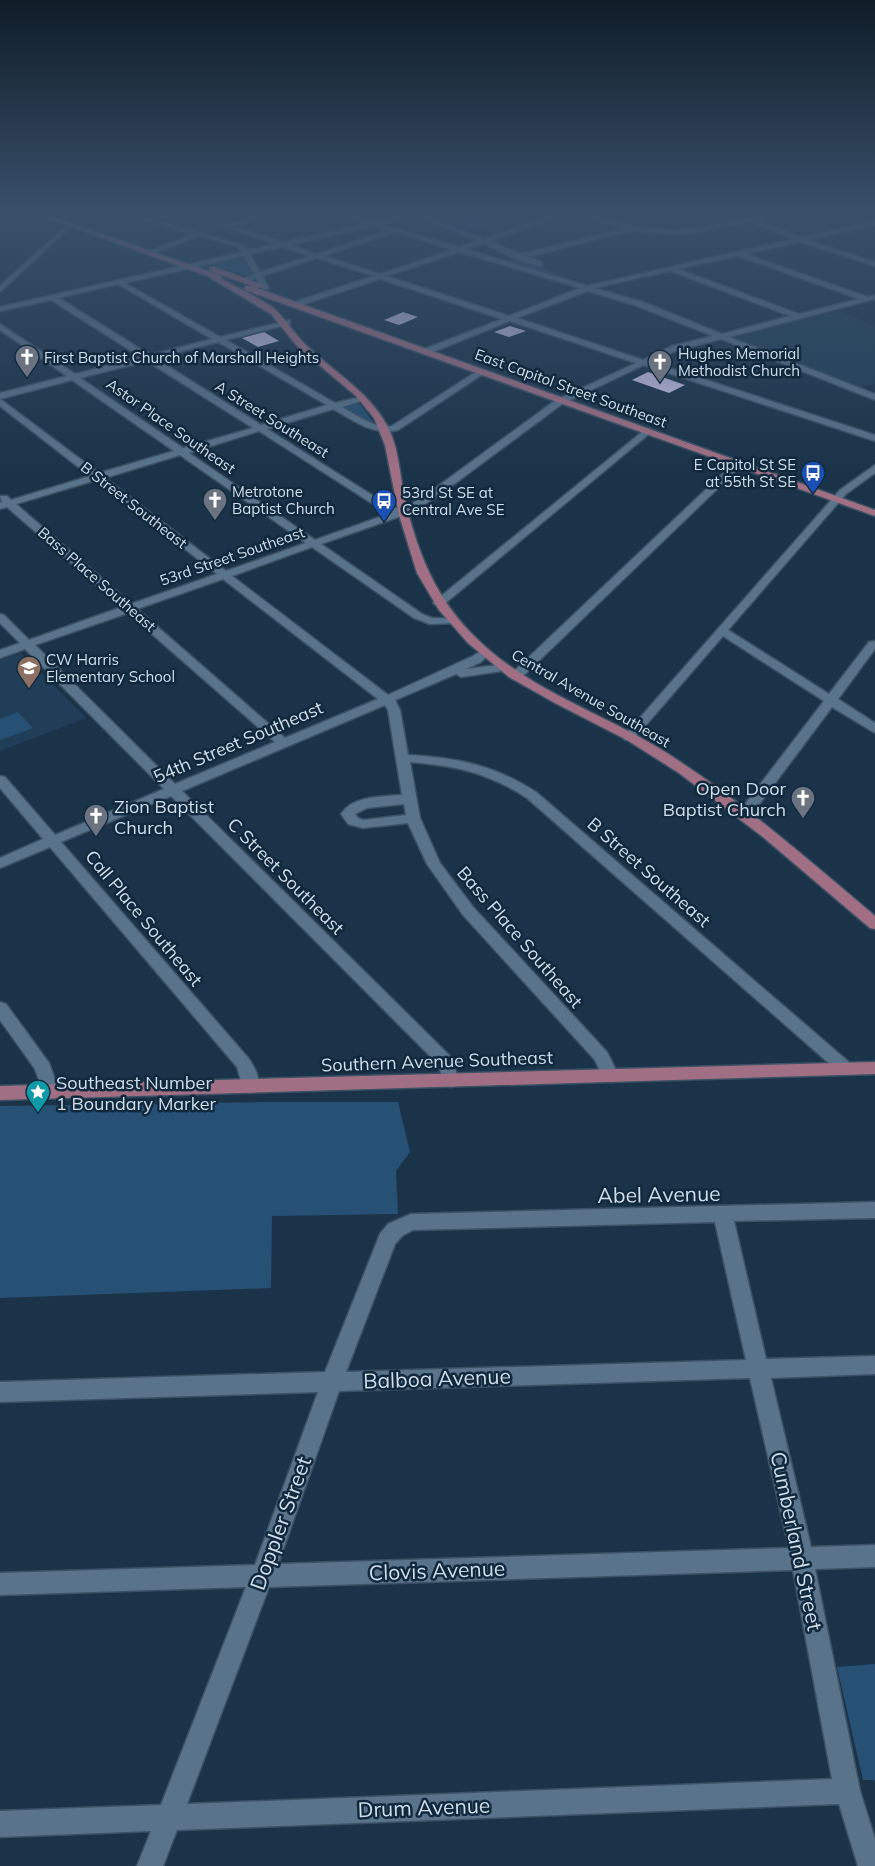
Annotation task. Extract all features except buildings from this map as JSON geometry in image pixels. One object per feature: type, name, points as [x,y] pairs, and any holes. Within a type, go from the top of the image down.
[{"type":"main road","name":"Central Avenue Southeast","points":[[250,298],[285,322],[298,342],[361,398],[375,413],[385,430],[415,558],[439,602],[454,621],[484,652],[516,676],[629,736],[682,770],[744,815],[874,921]]},
{"type":"main road","points":[[282,298],[279,312],[285,322]]},
{"type":"main road","name":"East Capitol Street Southeast","points":[[284,298],[295,305],[425,352],[567,398],[647,431],[738,464],[840,496],[875,513]]},
{"type":"main road","points":[[287,298],[305,302],[435,348],[567,398],[840,496],[875,504]]},
{"type":"main road","points":[[285,322],[285,311],[295,305]]},
{"type":"main road","name":"Southern Avenue Southeast","points":[[0,1093],[875,1068]]},
{"type":"street","points":[[0,309],[47,298]]},
{"type":"street","name":"A Street Southeast","points":[[54,298],[388,509],[403,512]]},
{"type":"street","points":[[147,298],[368,426],[385,430],[395,428],[482,372]]},
{"type":"street","points":[[295,305],[316,298]]},
{"type":"street","points":[[447,298],[875,438]]},
{"type":"street","points":[[425,352],[558,298]]},
{"type":"street","points":[[620,298],[654,309],[875,397]]},
{"type":"street","points":[[750,298],[797,316]]},
{"type":"street","name":"53rd Street Southeast","points":[[0,654],[403,512],[430,497],[567,398],[680,346],[871,298]]},
{"type":"street","points":[[0,396],[285,322]]},
{"type":"street","name":"Astor Place Southeast","points":[[0,326],[420,618],[430,622],[454,621]]},
{"type":"street","points":[[859,391],[875,386]]},
{"type":"street","points":[[3,501],[97,476],[361,398]]},
{"type":"street","name":"B Street Southeast","points":[[0,402],[386,700]]},
{"type":"street","points":[[439,602],[647,431]]},
{"type":"street","points":[[516,676],[738,464]]},
{"type":"street","points":[[629,736],[840,496],[875,468]]},
{"type":"street","name":"Bass Place Southeast","points":[[3,501],[130,608],[284,743]]},
{"type":"street","name":"C Street Southeast","points":[[0,617],[445,1061],[451,1081]]},
{"type":"street","points":[[720,631],[737,639],[875,729]]},
{"type":"street","points":[[744,815],[874,644]]},
{"type":"street","name":"54th Street Southeast","points":[[0,863],[435,680],[477,659],[484,652]]},
{"type":"street","name":"54th Street Southeast","points":[[435,680],[466,672],[502,667]]},
{"type":"street","name":"Bass Place Southeast","points":[[386,700],[394,710],[413,818],[422,842],[434,864],[455,895],[601,1056],[611,1076]]},
{"type":"street","name":"B Street Southeast","points":[[402,758],[444,761],[471,766],[499,775],[519,785],[845,1068]]},
{"type":"street","name":"Call Place Southeast","points":[[0,780],[54,840],[243,1063],[248,1070],[250,1086]]},
{"type":"street","points":[[409,799],[363,804],[352,808],[348,814],[353,821],[363,824],[413,818]]},
{"type":"street","points":[[0,1008],[43,1067],[51,1091]]},
{"type":"street","name":"Abel Avenue","points":[[444,1221],[875,1210]]},
{"type":"street","name":"Cumberland Street","points":[[723,1215],[802,1558],[848,1791],[871,1866]]},
{"type":"street","name":"Doppler Street","points":[[150,1866],[262,1576],[332,1381],[390,1235],[401,1226],[411,1222],[444,1221]]},
{"type":"street","name":"Balboa Avenue","points":[[0,1392],[875,1365]]},
{"type":"street","name":"Clovis Avenue","points":[[0,1584],[875,1556]]},
{"type":"street","name":"Drum Avenue","points":[[0,1824],[848,1791]]},
{"type":"shaded area","points":[[839,311],[875,326],[875,384],[859,388],[727,336]]},
{"type":"shaded area","points":[[352,403],[359,403],[373,422],[370,423],[343,407]]},
{"type":"shaded area","name":"CW Harris Elementary School","points":[[21,653],[86,718],[0,751],[0,660]]},
{"type":"shaded area","points":[[18,712],[33,728],[0,740],[0,719]]},
{"type":"shaded area","points":[[398,1102],[410,1152],[396,1171],[398,1214],[272,1216],[271,1288],[0,1298],[0,1106]]},
{"type":"shaded area","points":[[875,1664],[875,1783],[874,1780],[863,1780],[837,1667]]},
{"type":"place","name":"First Baptist Church of Marshall Heights","points":[[27,378]]},
{"type":"place","name":"Hughes Memorial Methodist Church","points":[[660,383]]},
{"type":"place","name":"E Capitol St SE at 55th St SE","points":[[813,494]]},
{"type":"place","name":"Metrotone Baptist Church","points":[[215,521]]},
{"type":"place","name":"53rd St SE at Central Ave SE","points":[[384,522]]},
{"type":"place","name":"CW Harris Elementary School","points":[[29,689]]},
{"type":"place","name":"Open Door Baptist Church","points":[[803,819]]},
{"type":"place","name":"Zion Baptist Church","points":[[96,837]]},
{"type":"place","name":"Southeast Number 1 Boundary Marker","points":[[38,1113]]}]
